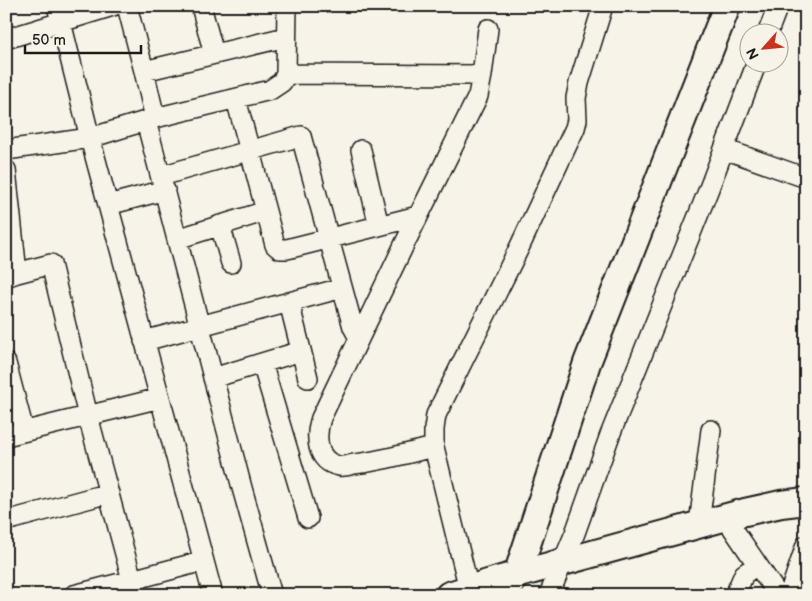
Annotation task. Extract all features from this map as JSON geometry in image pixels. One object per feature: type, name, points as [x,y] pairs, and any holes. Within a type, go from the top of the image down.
[{"type":"street","points":[[6,39],[59,14],[113,6]]},
{"type":"street","points":[[128,6],[144,71],[163,183],[213,378],[272,595]]},
{"type":"street","points":[[200,6],[214,54]]},
{"type":"street","points":[[6,150],[90,138],[151,120],[270,90],[282,82],[286,74],[287,6]]},
{"type":"street","points":[[603,6],[579,84],[576,98],[577,120],[575,128],[516,255],[436,416],[434,447],[459,592],[514,585],[562,562],[725,517],[781,504],[806,501]]},
{"type":"street","points":[[514,585],[587,363],[727,6]]},
{"type":"street","points":[[772,22],[778,6]]},
{"type":"street","points":[[59,14],[90,138],[213,595]]},
{"type":"street","points":[[434,447],[368,462],[340,466],[328,462],[324,457],[317,441],[317,432],[321,418],[359,338],[478,96],[488,29]]},
{"type":"street","points":[[144,71],[286,37]]},
{"type":"street","points":[[549,595],[575,533],[610,435],[753,72]]},
{"type":"street","points":[[286,74],[482,75]]},
{"type":"street","points":[[236,99],[275,245],[280,249],[287,249],[418,216]]},
{"type":"street","points":[[108,205],[250,151],[301,136],[353,327],[359,338]]},
{"type":"street","points":[[724,148],[806,178]]},
{"type":"street","points":[[361,150],[379,226]]},
{"type":"street","points":[[6,170],[12,275],[51,264],[88,416],[132,580]]},
{"type":"street","points":[[177,239],[266,211]]},
{"type":"street","points":[[220,225],[231,262]]},
{"type":"street","points":[[144,341],[342,288]]},
{"type":"street","points":[[289,302],[308,378]]},
{"type":"street","points":[[213,378],[302,351]]},
{"type":"street","points":[[262,363],[308,518]]},
{"type":"street","points":[[6,364],[15,433],[160,398]]},
{"type":"street","points":[[699,524],[711,430]]},
{"type":"street","points":[[6,520],[110,493]]},
{"type":"street","points":[[725,517],[778,595]]},
{"type":"street","points":[[789,595],[806,545]]},
{"type":"street","points":[[74,595],[203,561]]},
{"type":"street","points":[[735,595],[744,574],[757,565]]}]
